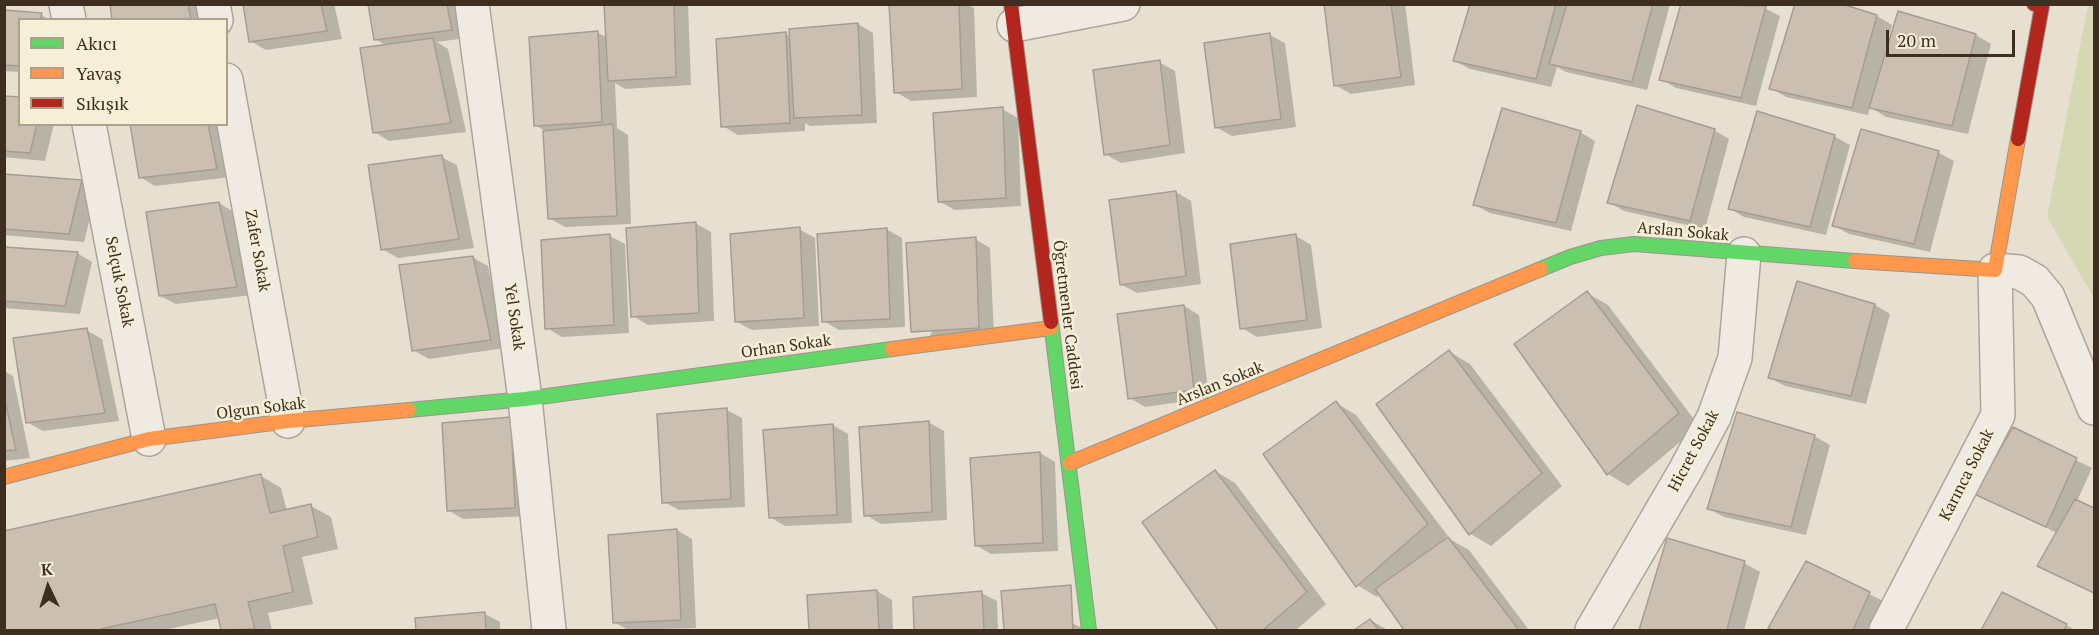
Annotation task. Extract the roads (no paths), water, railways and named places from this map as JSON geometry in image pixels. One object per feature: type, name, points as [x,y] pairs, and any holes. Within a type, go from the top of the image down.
[{"type":"street","name":"Yel Sokak","points":[[472,4],[525,399],[549,630]]},
{"type":"street","points":[[1012,15],[1123,4]]},
{"type":"street","points":[[2038,5],[1995,270],[2019,272],[2035,280],[2048,297],[2094,408]]},
{"type":"street","name":"Öğretmenler Caddesi","points":[[1012,15],[1070,463],[1089,630]]},
{"type":"street","name":"Zafer Sokak","points":[[228,91],[288,422]]},
{"type":"street","name":"Selçuk Sokak","points":[[89,126],[149,439]]},
{"type":"street","name":"Arslan Sokak","points":[[1070,463],[1570,257],[1601,248],[1634,244],[1744,254],[1995,270]]},
{"type":"street","name":"Hicret Sokak","points":[[1592,630],[1714,417],[1735,358],[1744,254]]},
{"type":"street","name":"Karınca Sokak","points":[[1886,630],[1998,415],[1995,270]]},
{"type":"street","name":"Orhan Sokak","points":[[525,399],[1052,328]]},
{"type":"street","name":"Olgun Sokak","points":[[4,477],[149,439],[288,422],[525,399]]}]
